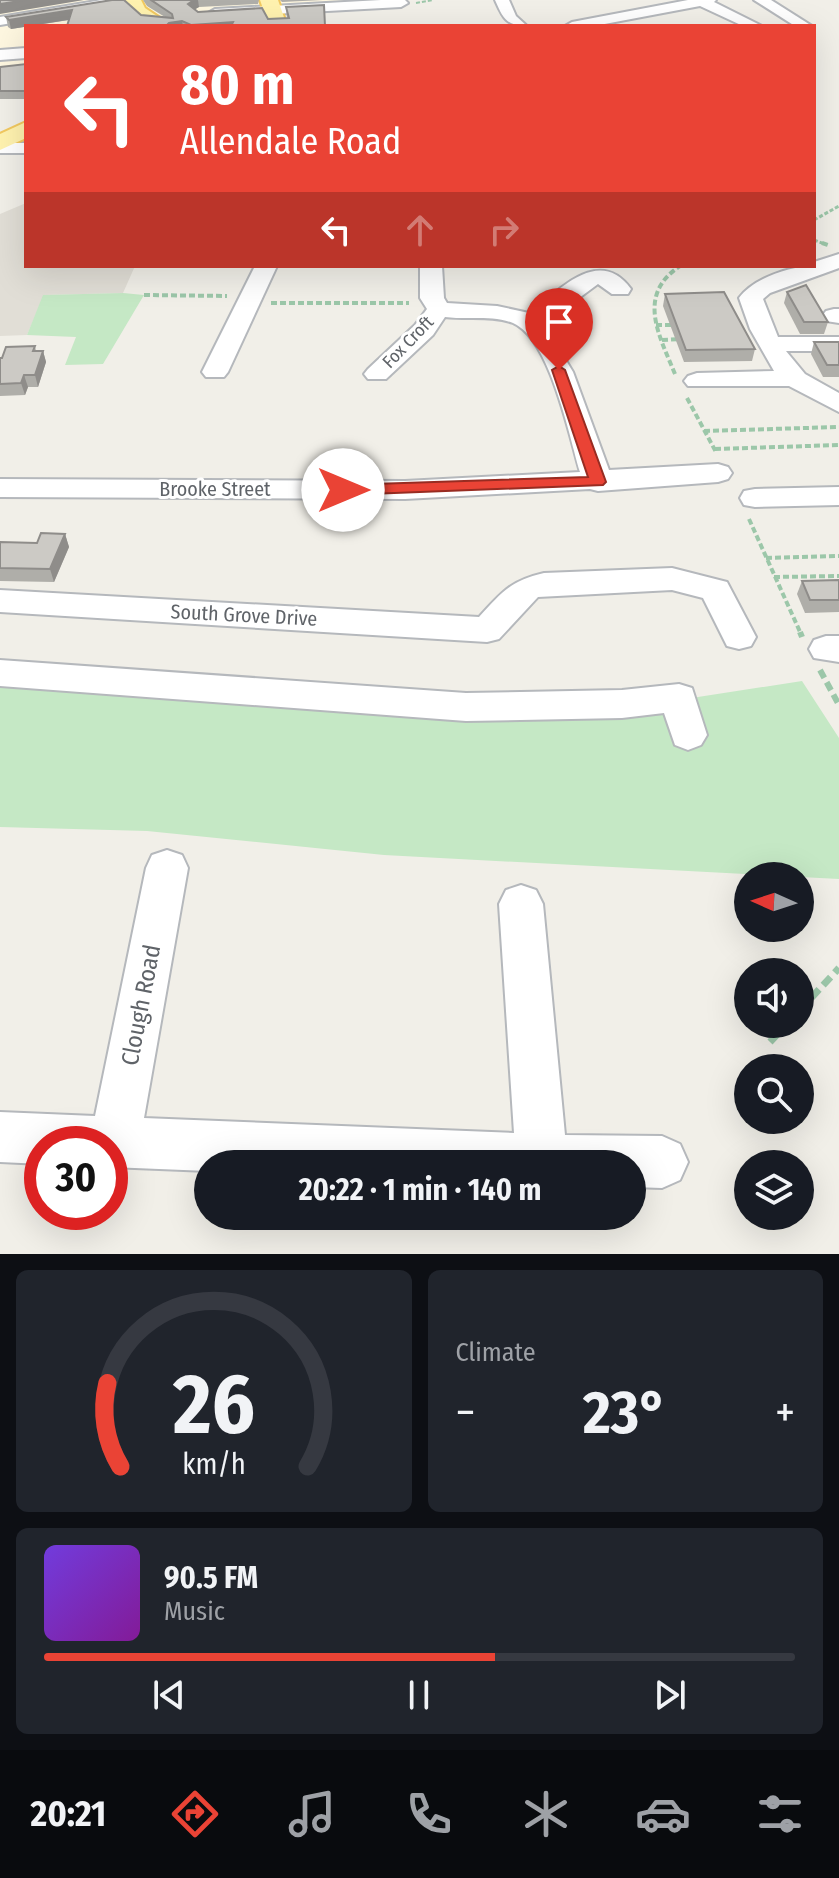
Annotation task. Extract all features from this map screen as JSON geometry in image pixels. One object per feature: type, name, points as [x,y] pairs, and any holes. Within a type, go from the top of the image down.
[{"type":"main road","points":[[132,4],[160,24]]},
{"type":"street","points":[[502,0],[510,18],[518,24]]},
{"type":"street","points":[[761,0],[802,24]]},
{"type":"street","points":[[604,23],[704,1],[751,24]]},
{"type":"street","points":[[199,14],[277,17],[329,3],[401,3]]},
{"type":"street","points":[[607,3],[622,17]]},
{"type":"street","points":[[0,21],[32,21],[104,5],[132,4]]},
{"type":"street","points":[[792,11],[813,9]]},
{"type":"street","points":[[839,261],[762,288],[751,298],[752,309],[770,344],[793,378],[839,404]]},
{"type":"street","points":[[215,372],[265,268]]},
{"type":"street","points":[[431,268],[436,305],[456,313],[501,313],[530,323],[549,342],[598,482]]},
{"type":"street","points":[[530,323],[594,276],[601,276],[620,289]]},
{"type":"street","name":"Fox Croft","points":[[377,374],[424,330],[436,305]]},
{"type":"street","points":[[770,344],[839,344]]},
{"type":"street","points":[[697,381],[793,378]]},
{"type":"street","name":"Brooke Street","points":[[0,488],[405,490],[598,482],[716,461]]},
{"type":"street","points":[[755,498],[839,496]]},
{"type":"street","name":"South Grove Drive","points":[[0,601],[487,630],[527,588],[544,584],[672,579],[715,590],[739,637]]},
{"type":"street","points":[[0,673],[466,707],[622,704],[679,698],[688,735]]},
{"type":"street","name":"Clough Road","points":[[118,1126],[167,868]]},
{"type":"street","points":[[521,904],[541,1150]]},
{"type":"street","points":[[0,1137],[24,1138]]},
{"type":"street","points":[[128,1142],[317,1150]]},
{"type":"street","points":[[646,1162],[662,1162]]},
{"type":"path","points":[[816,219],[839,206]]},
{"type":"path","points":[[144,295],[251,297],[271,303],[331,306],[436,305]]},
{"type":"path","points":[[654,298],[668,297]]},
{"type":"path","points":[[656,325],[686,324]]},
{"type":"path","points":[[662,340],[692,339]]},
{"type":"path","points":[[704,431],[839,427]]},
{"type":"path","points":[[716,461],[839,445]]},
{"type":"path","points":[[766,558],[839,556]]},
{"type":"path","points":[[774,577],[839,576]]},
{"type":"path","points":[[814,995],[839,968]]},
{"type":"path","points":[[770,1042],[774,1038]]},
{"type":"shaded area","points":[[0,0],[368,0],[370,3],[282,8],[290,24],[24,24],[24,69],[0,70]]},
{"type":"shaded area","points":[[24,204],[24,268],[134,268],[123,293],[44,295],[27,335],[0,336],[0,214]]},
{"type":"green space","points":[[43,295],[144,295],[103,364],[65,365],[76,337],[27,335]]},
{"type":"green space","points":[[0,680],[640,706],[802,681],[839,738],[839,879],[814,878],[814,862],[734,862],[734,873],[384,855],[147,831],[0,827]]},
{"type":"building","points":[[0,0],[26,0],[0,4]]},
{"type":"building","points":[[124,0],[141,15],[173,18],[172,14],[151,0],[194,0],[188,4],[198,12],[262,8],[268,19],[289,18],[286,7],[324,5],[325,24],[189,24],[182,21],[168,24],[68,24],[72,10],[9,20],[6,17]]},
{"type":"building","points":[[24,64],[24,91],[0,91],[0,67]]},
{"type":"building","points":[[806,285],[828,322],[804,322],[787,292]]},
{"type":"building","points":[[724,292],[755,349],[686,350],[665,294]]},
{"type":"building","points":[[814,342],[839,342],[839,365],[827,365]]},
{"type":"building","points":[[35,346],[33,351],[43,351],[35,375],[24,375],[21,383],[0,384],[0,358],[6,347]]},
{"type":"building","points":[[41,533],[65,534],[50,569],[0,568],[0,542],[37,543]]},
{"type":"building","points":[[839,580],[839,600],[810,600],[802,581]]},
{"type":"route","points":[[343,490],[598,482],[559,370]]}]
